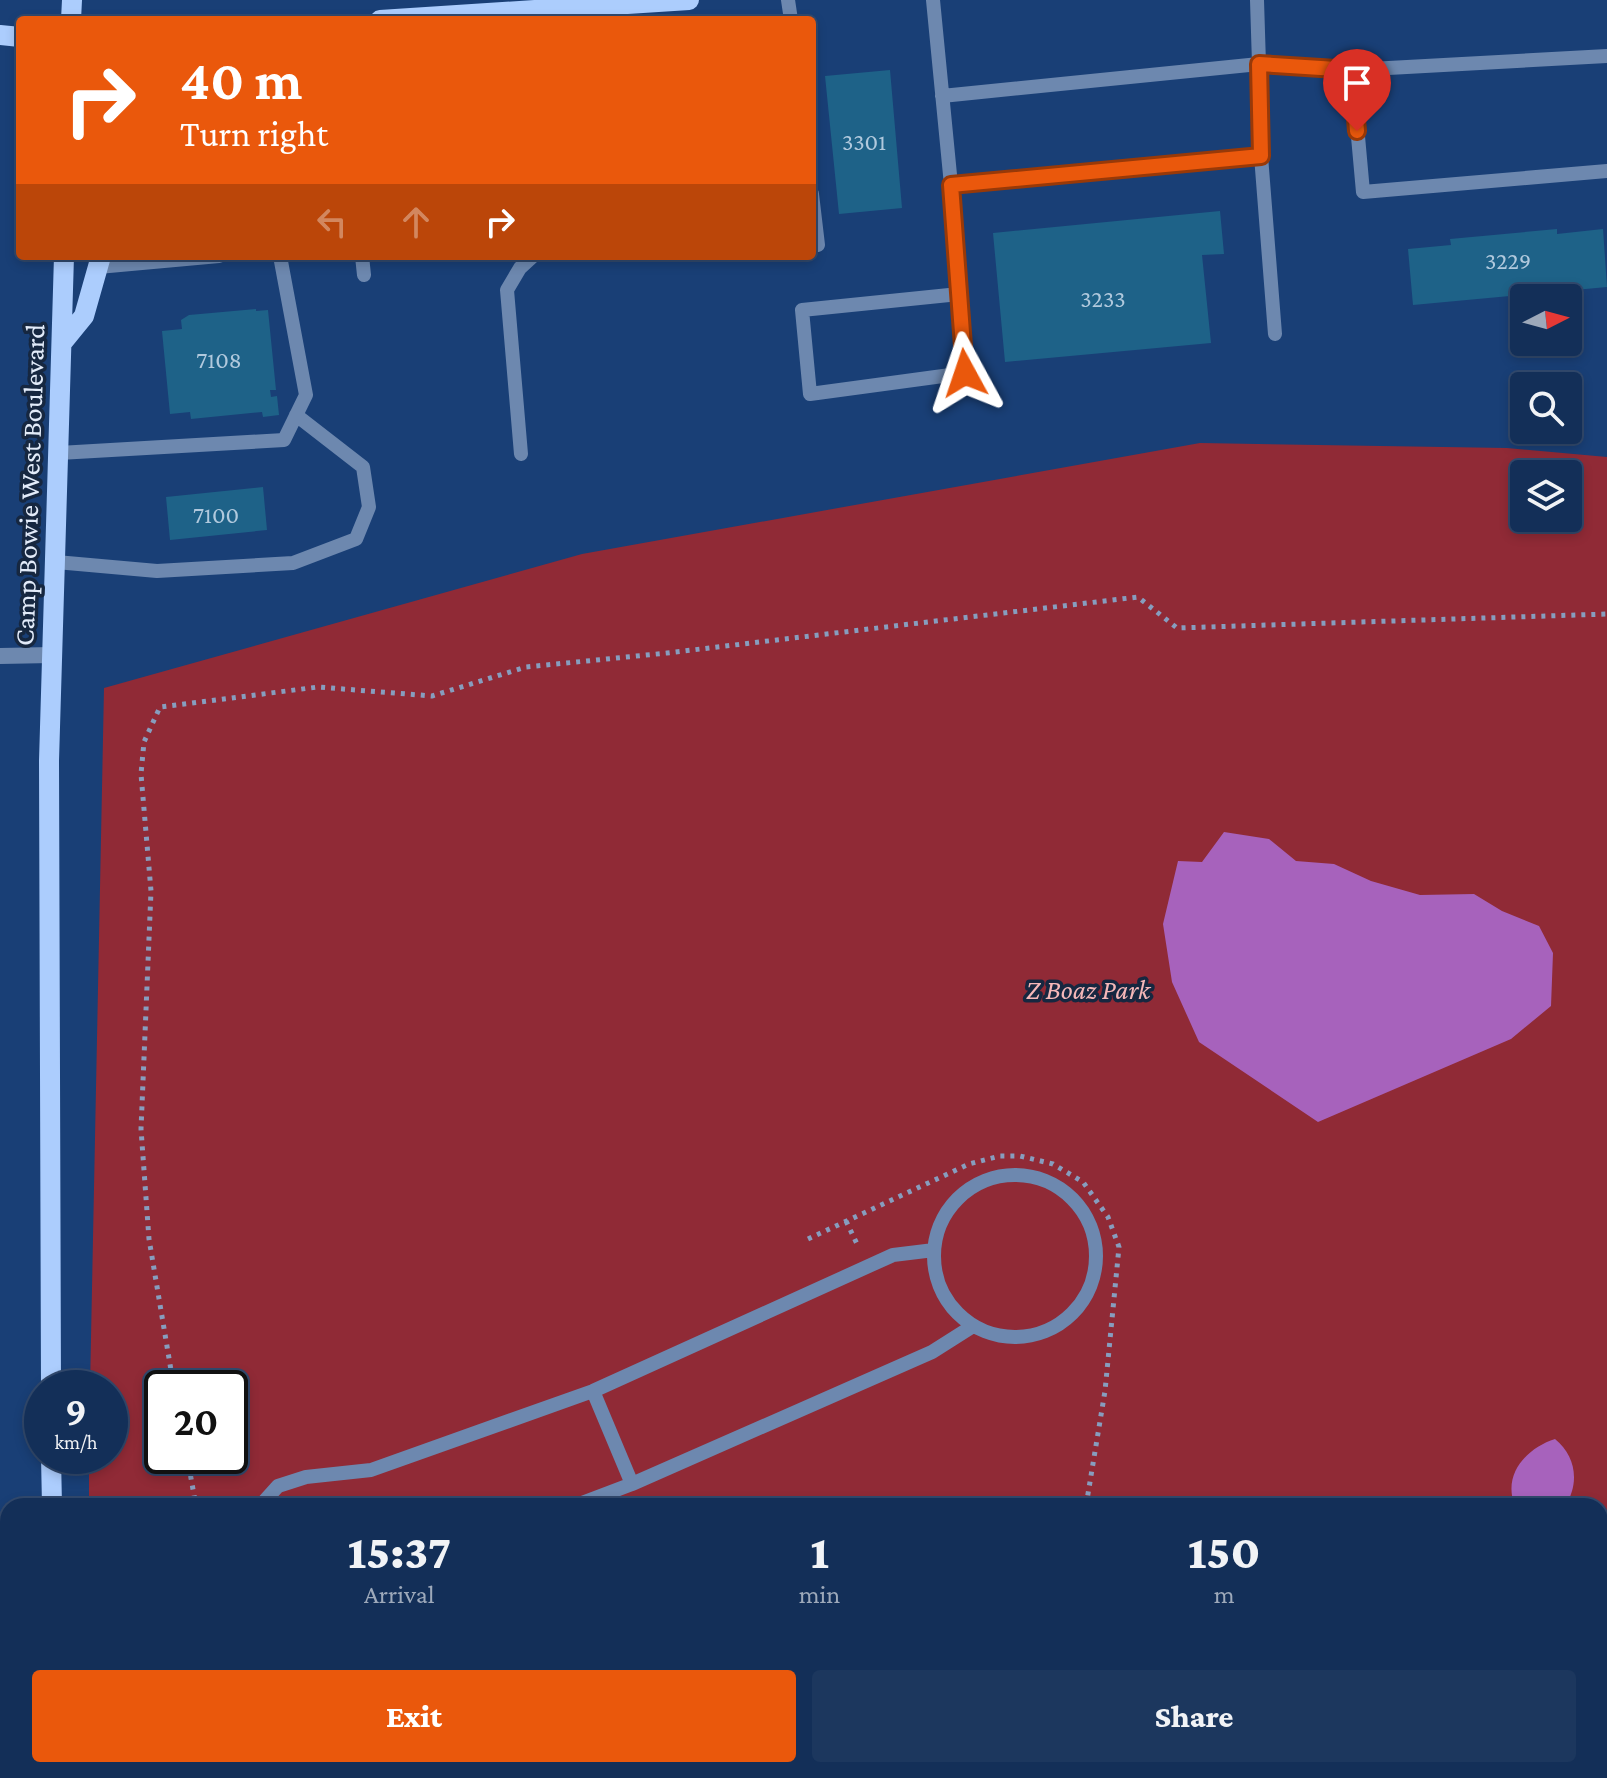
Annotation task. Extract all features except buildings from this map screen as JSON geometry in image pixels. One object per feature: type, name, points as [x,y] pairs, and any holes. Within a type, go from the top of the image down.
[{"type":"main road","points":[[490,16],[689,0]]},
{"type":"main road","name":"Camp Bowie West Boulevard","points":[[51,1370],[49,761],[64,260]]},
{"type":"main road","points":[[62,343],[84,316],[99,261]]},
{"type":"main road","points":[[51,1474],[52,1498]]},
{"type":"street","points":[[0,656],[52,655]]},
{"type":"lane","points":[[933,0],[951,185],[965,373],[810,394],[802,310],[959,294]]},
{"type":"lane","points":[[1257,0],[1261,156],[1275,334]]},
{"type":"lane","points":[[942,96],[1259,64],[1352,70],[1607,56]]},
{"type":"lane","points":[[1352,70],[1363,192],[1607,171]]},
{"type":"lane","points":[[951,185],[1261,156]]},
{"type":"lane","points":[[816,228],[818,245]]},
{"type":"lane","points":[[99,261],[128,260]]},
{"type":"lane","points":[[59,453],[284,440],[306,395],[281,260]]},
{"type":"lane","points":[[362,260],[364,275]]},
{"type":"lane","points":[[521,454],[507,290],[529,260]]},
{"type":"lane","points":[[56,562],[157,571],[293,563],[356,539],[369,507],[363,467],[296,415]]},
{"type":"lane","points":[[1021,1173],[1047,1180],[1071,1196],[1090,1223],[1097,1251],[1095,1275],[1083,1301],[1069,1318],[1044,1332],[1025,1337],[997,1336],[973,1326],[944,1298],[935,1272],[934,1243],[944,1214],[963,1192],[992,1176],[1021,1173]]},
{"type":"lane","points":[[267,1498],[278,1486],[306,1477],[371,1470],[593,1391],[893,1255],[934,1250]]},
{"type":"lane","points":[[595,1498],[932,1352],[973,1326]]},
{"type":"lane","points":[[593,1391],[632,1484]]},
{"type":"path","points":[[171,1370],[149,1239],[141,1129],[151,891],[141,774],[144,742],[160,707],[318,687],[432,696],[526,667],[1138,597],[1177,628],[1607,614]]},
{"type":"path","points":[[808,1239],[969,1164],[1000,1156],[1020,1156],[1053,1164],[1083,1182],[1108,1217],[1119,1247],[1105,1391],[1087,1498]]},
{"type":"path","points":[[190,1474],[195,1498]]},
{"type":"green space","name":"Z Boaz Park","points":[[1200,443],[1507,448],[1607,457],[1607,1498],[89,1498],[89,1474],[128,1474],[128,1370],[90,1370],[104,688],[582,554]]},
{"type":"shaded area","points":[[1224,832],[1269,839],[1296,861],[1334,864],[1371,881],[1420,895],[1474,894],[1502,911],[1539,926],[1553,953],[1551,1006],[1511,1039],[1318,1122],[1199,1042],[1172,982],[1163,924],[1178,861],[1202,862]]},
{"type":"shaded area","points":[[1555,1439],[1568,1453],[1574,1470],[1569,1498],[1513,1498],[1512,1483],[1520,1464],[1545,1443]]},
{"type":"route","points":[[965,373],[951,185],[1261,156],[1259,64],[1352,70],[1357,131]]}]
